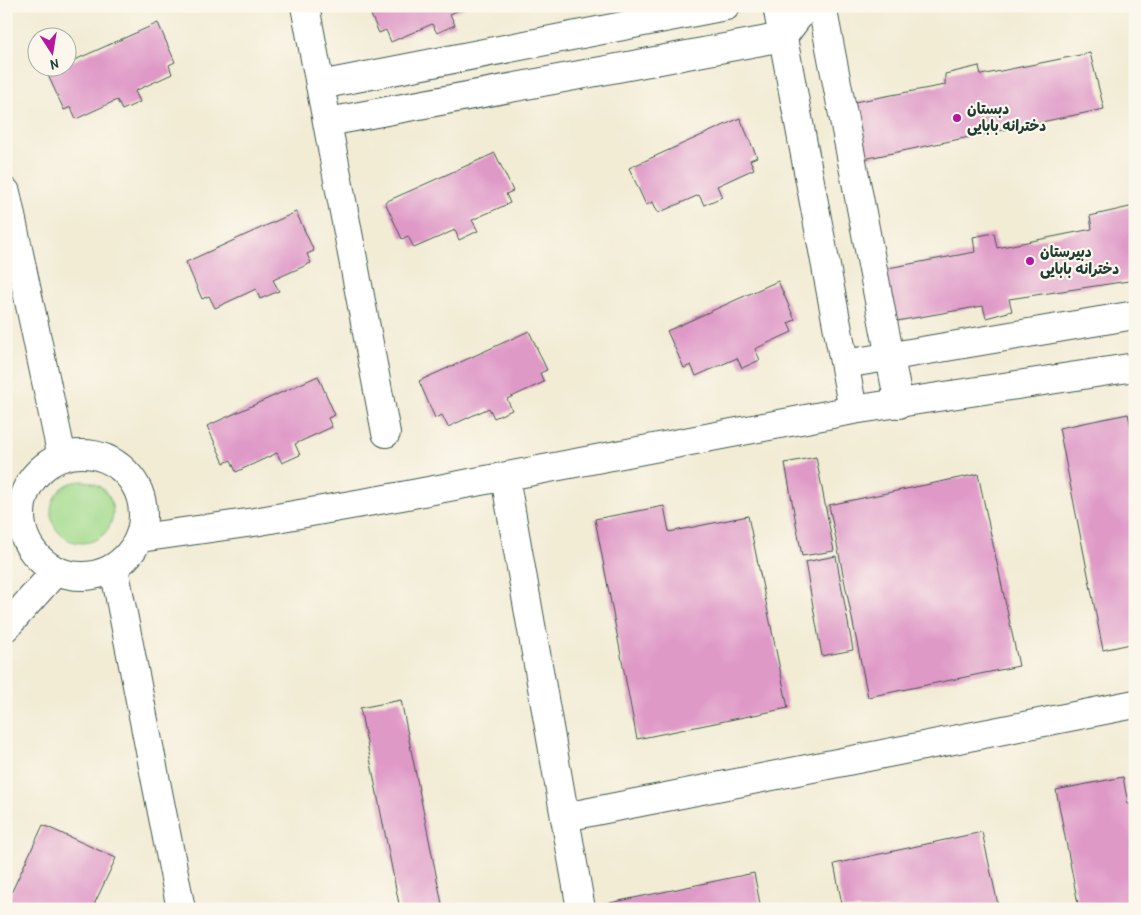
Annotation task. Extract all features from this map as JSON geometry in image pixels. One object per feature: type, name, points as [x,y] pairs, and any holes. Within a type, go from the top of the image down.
[{"type":"street","points":[[305,6],[386,433]]},
{"type":"street","points":[[320,85],[726,6]]},
{"type":"street","points":[[777,6],[846,364],[853,410]]},
{"type":"street","points":[[328,122],[783,37],[806,6]]},
{"type":"street","points":[[822,6],[898,404]]},
{"type":"street","points":[[6,192],[62,457]]},
{"type":"street","points":[[846,364],[1135,315]]},
{"type":"street","points":[[140,538],[263,520],[504,477],[853,410],[1135,367]]},
{"type":"street","points":[[82,453],[102,456],[120,466],[134,480],[142,498],[144,512],[140,538],[130,556],[114,568],[95,576],[75,577],[56,571],[39,560],[26,542],[21,523],[22,502],[30,482],[44,467],[62,457],[82,453]]},
{"type":"street","points":[[504,477],[581,909]]},
{"type":"street","points":[[114,568],[181,909]]},
{"type":"street","points":[[6,626],[56,571]]},
{"type":"street","points":[[565,817],[1135,704]]},
{"type":"green space","points":[[82,481],[99,486],[104,490],[108,495],[113,512],[108,529],[104,534],[99,538],[82,543],[65,538],[60,534],[56,529],[51,512],[56,495],[60,490],[65,486]]},
{"type":"building","points":[[367,6],[468,6],[450,14],[455,25],[437,33],[432,24],[391,42],[386,30],[379,33]]},
{"type":"building","points":[[158,23],[175,62],[169,65],[172,74],[135,91],[140,102],[122,110],[117,100],[76,119],[71,107],[64,110],[49,78],[78,78],[78,59]]},
{"type":"building","points":[[1090,53],[1104,109],[859,160],[849,103],[945,85],[945,74],[979,66],[981,75]]},
{"type":"building","points":[[740,118],[757,157],[750,160],[754,169],[717,186],[722,197],[704,205],[699,195],[658,213],[653,202],[646,205],[629,168]]},
{"type":"building","points":[[495,153],[513,191],[506,194],[510,203],[472,220],[478,231],[459,240],[455,230],[414,248],[408,236],[402,239],[385,202]]},
{"type":"building","name":"دبیرستان دخترانه بابایی","points":[[1134,206],[1135,280],[1009,299],[1012,311],[986,318],[983,306],[891,322],[877,270],[975,252],[973,237],[994,233],[997,248],[1092,229],[1090,216]]},
{"type":"building","points":[[296,212],[314,251],[307,254],[311,263],[273,280],[279,291],[260,299],[256,289],[215,308],[209,296],[202,299],[186,262]]},
{"type":"building","points":[[778,281],[795,320],[788,323],[792,332],[755,349],[760,360],[742,368],[737,358],[696,376],[691,365],[684,368],[667,331]]},
{"type":"building","points":[[529,331],[547,370],[540,373],[544,382],[507,399],[512,410],[494,418],[489,408],[448,427],[442,415],[435,418],[419,381]]},
{"type":"building","points":[[318,376],[335,415],[328,418],[332,427],[295,444],[300,455],[282,463],[277,453],[236,472],[231,460],[224,463],[207,426]]},
{"type":"building","points":[[1128,414],[1135,443],[1135,643],[1103,650],[1059,428]]},
{"type":"building","points":[[816,457],[834,551],[802,556],[785,463]]},
{"type":"building","points":[[978,474],[1019,666],[868,697],[829,505]]},
{"type":"building","points":[[664,506],[669,532],[748,516],[788,708],[637,739],[595,519]]},
{"type":"building","points":[[836,556],[853,650],[822,656],[805,562]]},
{"type":"building","points":[[401,700],[443,909],[400,909],[360,708]]},
{"type":"building","points":[[1123,777],[1128,804],[1135,803],[1135,909],[1079,909],[1056,790]]},
{"type":"building","points":[[43,825],[116,858],[92,909],[6,909],[6,904]]},
{"type":"building","points":[[982,832],[999,909],[843,909],[834,864]]},
{"type":"building","points":[[754,873],[761,909],[606,909],[605,904]]},
{"type":"place","name":"دبستان دخترانه بابایی","points":[[957,118]]},
{"type":"place","name":"دبیرستان دخترانه بابایی","points":[[1030,261]]}]
